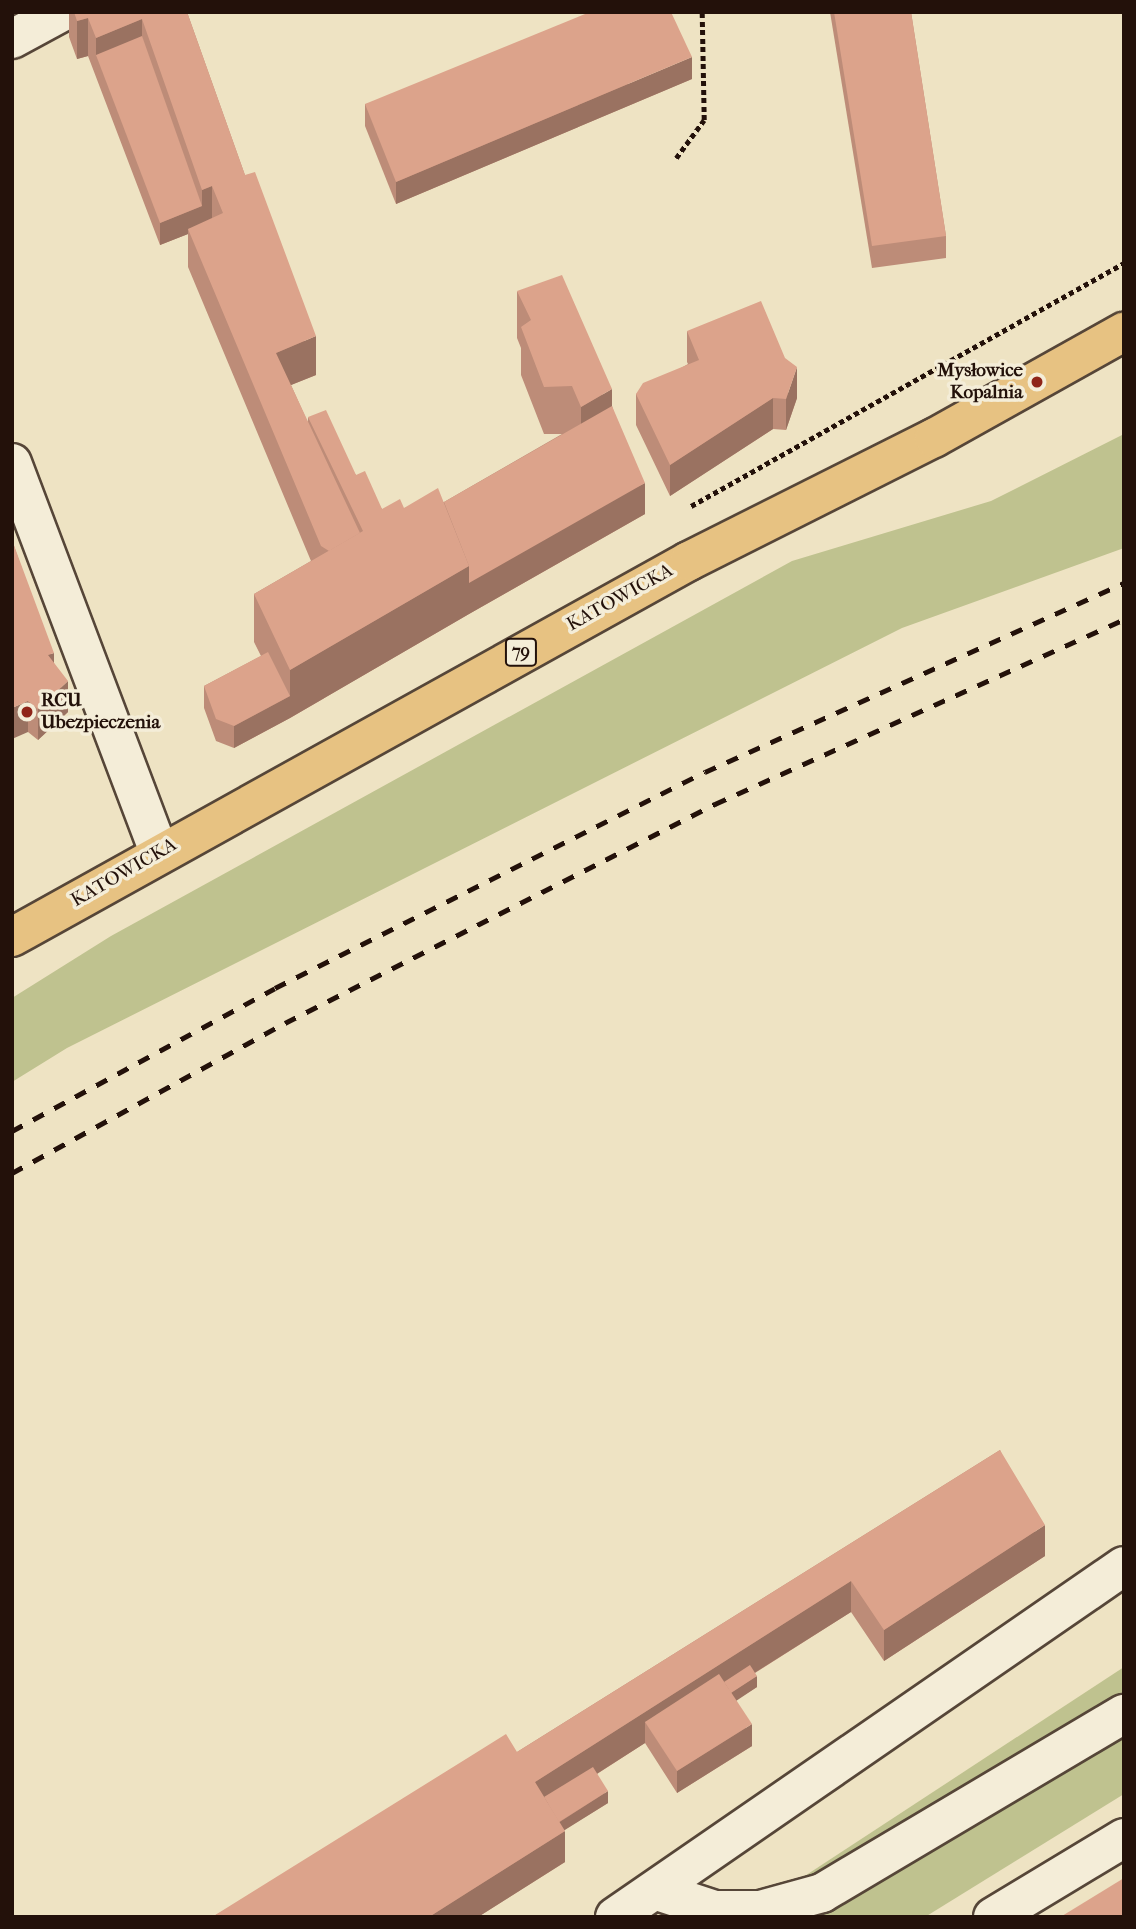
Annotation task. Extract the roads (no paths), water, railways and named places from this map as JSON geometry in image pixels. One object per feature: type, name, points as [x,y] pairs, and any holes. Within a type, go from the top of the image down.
[{"type":"main road","name":"KATOWICKA","points":[[12,937],[665,574],[934,438],[1124,332]]},
{"type":"street","points":[[12,39],[62,12]]},
{"type":"street","points":[[12,463],[159,853]]},
{"type":"street","points":[[615,1917],[657,1891],[1124,1566]]},
{"type":"street","points":[[657,1891],[715,1910],[760,1910],[822,1893],[1124,1714]]},
{"type":"street","points":[[1005,1914],[1124,1838]]},
{"type":"railway","points":[[12,1131],[275,988],[705,772],[1124,583]]},
{"type":"railway","points":[[12,1173],[285,1023],[715,804],[1124,619]]},
{"type":"place","name":"Mysłowice Kopalnia","points":[[1037,382]]},
{"type":"place","name":"RCU Ubezpieczenia","points":[[27,712]]}]
